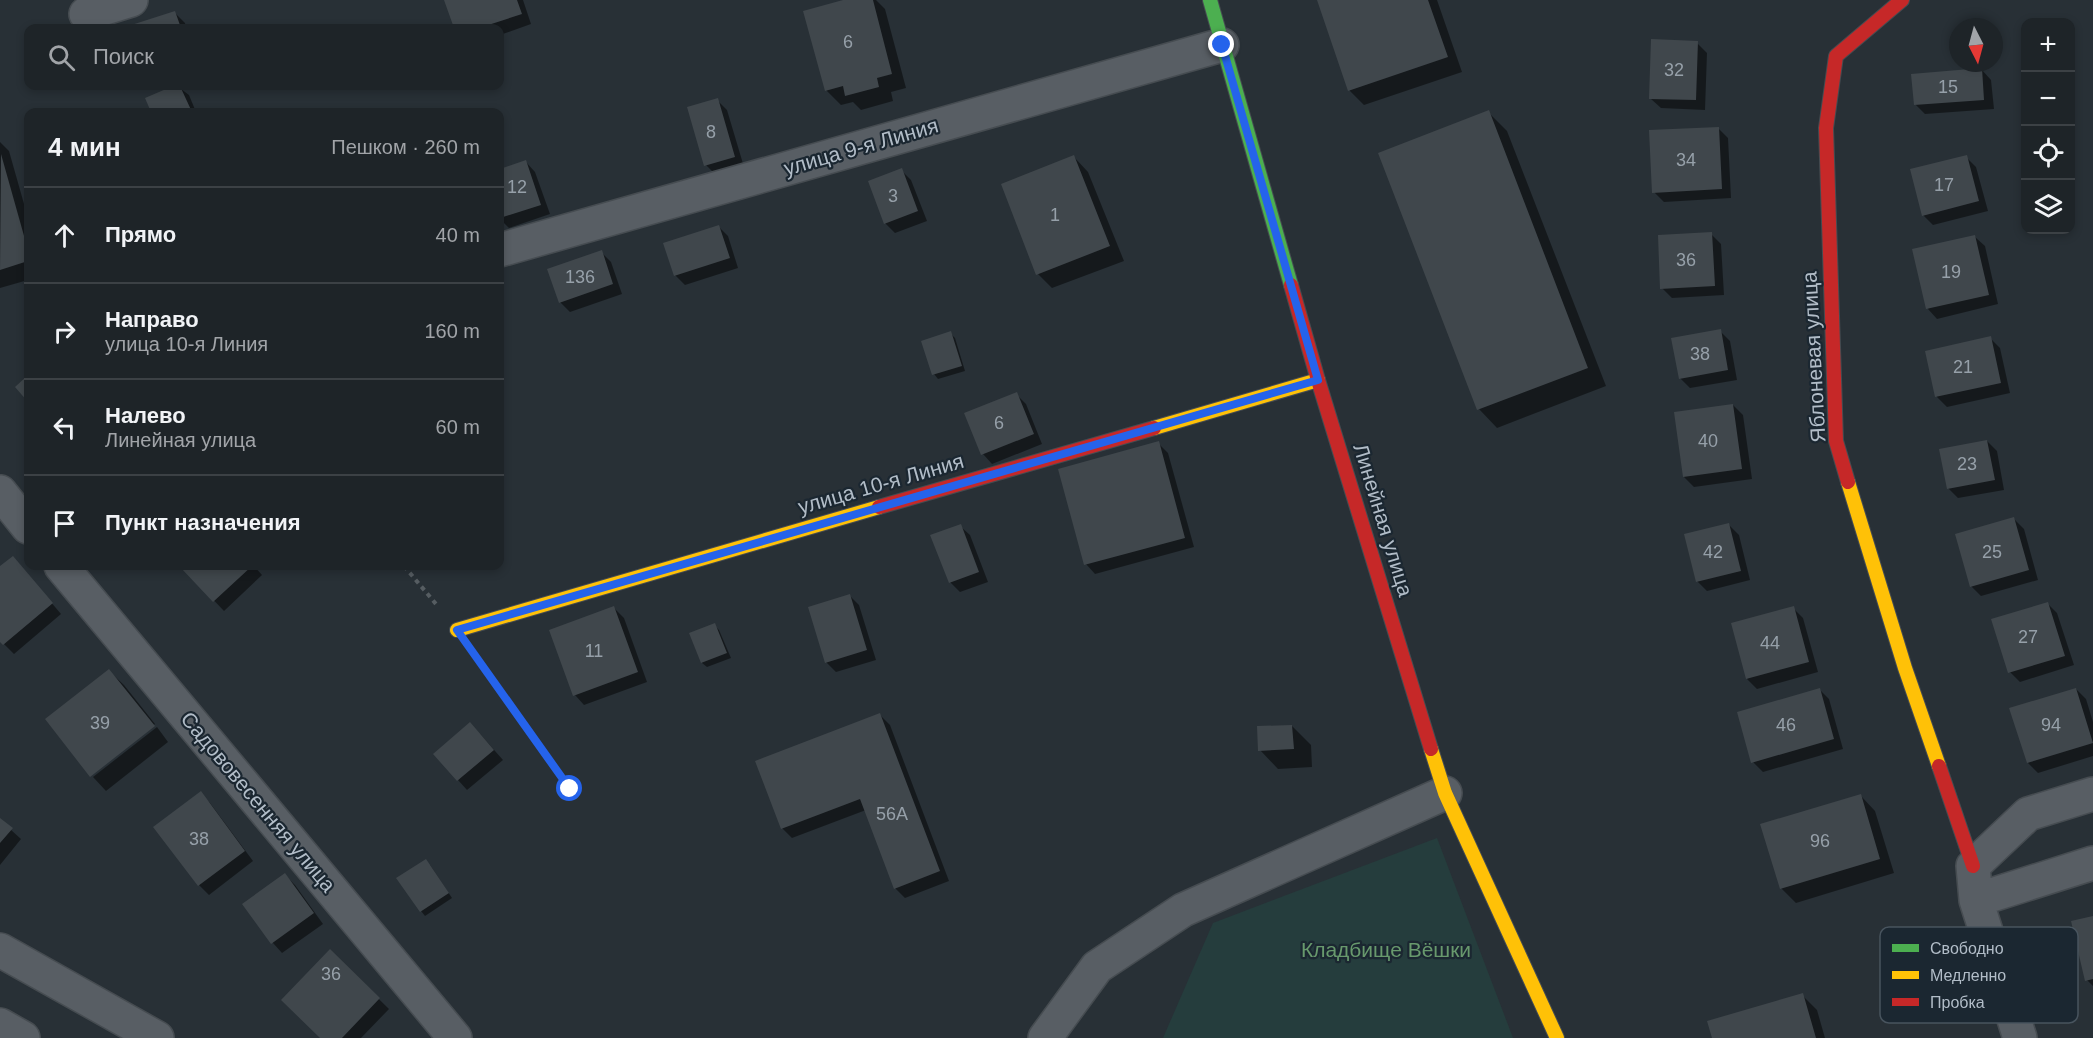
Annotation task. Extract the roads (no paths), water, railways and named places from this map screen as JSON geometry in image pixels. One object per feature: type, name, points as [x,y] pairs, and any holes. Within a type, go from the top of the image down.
[{"type":"street","points":[[86,14],[131,0]]},
{"type":"street","name":"Линейная улица","points":[[1210,0],[1318,380],[1445,793],[1557,1038]]},
{"type":"street","name":"Яблоневая улица","points":[[1902,0],[1836,56],[1826,128],[1836,441],[1905,668],[1973,866]]},
{"type":"street","name":"улица 9-я Линия","points":[[504,249],[1222,45]]},
{"type":"street","name":"улица 10-я Линия","points":[[457,630],[1318,380]]},
{"type":"street","points":[[0,492],[24,521]]},
{"type":"street","name":"Садововесенняя улица","points":[[64,570],[455,1038]]},
{"type":"street","points":[[1045,1038],[1097,967],[1183,910],[1445,793]]},
{"type":"street","points":[[1985,927],[1977,900],[1973,866],[2028,814],[2093,794]]},
{"type":"street","points":[[1977,900],[2093,863]]},
{"type":"street","points":[[0,950],[157,1038]]},
{"type":"street","points":[[2015,1023],[2020,1038]]},
{"type":"street","points":[[0,1025],[23,1038]]},
{"type":"park label","name":"Кладбище Вёшки","points":[[1386,950]]}]
